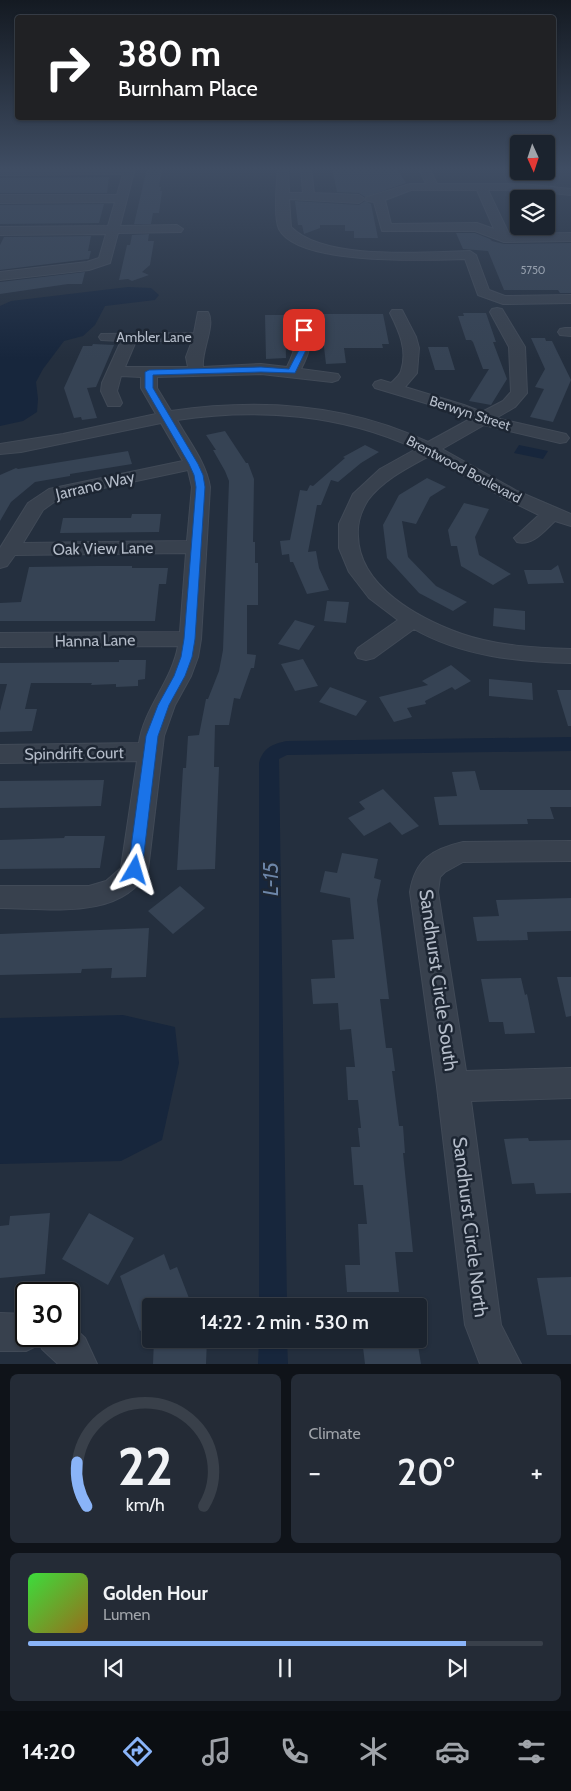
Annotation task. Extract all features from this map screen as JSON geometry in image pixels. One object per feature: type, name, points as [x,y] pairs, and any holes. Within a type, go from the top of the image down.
[{"type":"street","points":[[0,276],[101,263],[107,257],[114,232]]},
{"type":"street","points":[[288,232],[294,238],[339,252],[352,254],[470,255],[483,292],[503,300],[571,299]]},
{"type":"street","points":[[488,232],[504,238],[571,237]]},
{"type":"street","points":[[501,232],[504,238]]},
{"type":"street","points":[[497,312],[516,347],[519,393],[514,401],[373,482],[358,499],[352,511],[347,531],[348,545],[352,559],[370,588],[412,620],[446,636],[480,646],[534,655],[571,656]]},
{"type":"street","name":"Berwyn Street","points":[[397,313],[409,337],[411,348],[409,373],[388,387],[458,408],[483,419],[560,438]]},
{"type":"street","points":[[196,372],[194,357],[201,337],[203,314]]},
{"type":"street","points":[[292,372],[301,356],[305,341],[304,330],[297,314]]},
{"type":"street","name":"Ambler Lane","points":[[106,337],[201,337]]},
{"type":"street","points":[[114,403],[109,390],[130,337]]},
{"type":"street","points":[[115,371],[196,372],[261,370],[332,377]]},
{"type":"street","points":[[0,898],[89,897],[111,892],[128,880],[135,870],[149,752],[155,725],[163,705],[180,676],[187,657],[190,639],[200,487],[199,475],[194,464],[149,388],[149,372]]},
{"type":"street","name":"Brentwood Boulevard","points":[[0,449],[71,439],[166,417],[224,410],[300,412],[372,426],[429,449],[503,491],[571,520]]},
{"type":"street","name":"Jarrano Way","points":[[5,555],[35,507],[55,494],[72,488],[194,464]]},
{"type":"street","points":[[524,538],[552,513]]},
{"type":"street","name":"Oak View Lane","points":[[5,555],[196,547]]},
{"type":"street","points":[[366,653],[412,620]]},
{"type":"street","name":"Hanna Lane","points":[[0,640],[190,639]]},
{"type":"street","name":"Spindrift Court","points":[[0,754],[149,752]]},
{"type":"street","name":"Sandhurst Circle South","points":[[453,1087],[424,892],[429,870],[443,858],[463,852],[571,851]]},
{"type":"street","points":[[453,1087],[571,1083]]},
{"type":"street","name":"Sandhurst Circle North","points":[[453,1087],[483,1325],[491,1347],[502,1364]]},
{"type":"street","points":[[0,1332],[15,1332]]},
{"type":"street","points":[[68,1347],[75,1356],[78,1364]]},
{"type":"water","points":[[128,287],[151,288],[159,295],[155,300],[105,306],[95,325],[83,336],[64,341],[43,369],[36,382],[37,412],[23,421],[0,426],[0,306],[11,301]]},
{"type":"water","points":[[519,445],[548,451],[543,459],[514,453]]},
{"type":"water","points":[[123,1015],[175,1027],[179,1063],[162,1140],[121,1161],[0,1164],[0,1018]]},
{"type":"building","points":[[354,232],[377,232],[378,238],[354,238]]},
{"type":"building","points":[[456,233],[475,233],[504,244],[571,243],[571,293],[560,293],[558,290],[504,290],[488,251],[463,249]]},
{"type":"building","points":[[149,234],[148,241],[154,241],[150,265],[142,272],[149,275],[132,281],[128,279],[119,280],[127,245],[130,245],[132,235]]},
{"type":"building","points":[[91,236],[88,251],[91,251],[89,259],[0,270],[0,245],[4,237]]},
{"type":"building","points":[[85,272],[82,284],[68,284],[0,294],[0,282]]},
{"type":"building","points":[[463,313],[486,313],[496,342],[493,342],[507,379],[491,405],[469,401],[489,369],[483,369],[473,342],[466,340],[458,316],[464,316]]},
{"type":"building","points":[[320,314],[383,314],[389,344],[382,344],[383,348],[344,348],[346,363],[326,364]]},
{"type":"building","points":[[265,315],[285,315],[286,358],[266,359]]},
{"type":"building","points":[[531,338],[545,338],[546,341],[552,341],[571,380],[553,422],[530,417],[544,389],[535,387],[545,369]]},
{"type":"building","points":[[93,344],[114,345],[96,387],[87,388],[97,418],[82,420],[81,417],[74,418],[64,388],[83,346],[92,346]]},
{"type":"building","points":[[428,347],[448,347],[455,370],[435,370]]},
{"type":"building","points":[[225,431],[246,463],[248,463],[254,479],[253,542],[255,542],[255,563],[258,563],[258,605],[247,605],[247,654],[256,655],[254,668],[251,668],[240,699],[234,698],[229,725],[215,725],[214,767],[219,767],[215,869],[177,870],[183,768],[186,768],[188,736],[199,735],[206,699],[208,699],[219,671],[223,650],[229,481],[213,450],[216,450],[206,435]]},
{"type":"building","points":[[365,445],[379,452],[361,463],[338,482],[331,480],[321,505],[317,505],[308,552],[316,551],[319,568],[329,590],[307,594],[293,562],[290,562],[289,554],[282,555],[280,541],[290,540],[300,490],[307,491],[310,485],[313,486],[345,458],[343,457]]},
{"type":"building","points":[[128,451],[132,464],[35,482],[11,502],[0,521],[0,475],[16,468]]},
{"type":"building","points":[[427,478],[446,487],[430,497],[416,524],[402,521],[408,557],[436,586],[467,602],[453,611],[419,593],[387,558],[383,525],[399,495]]},
{"type":"building","points":[[464,503],[489,509],[475,537],[479,555],[511,574],[493,585],[461,566],[457,546],[451,546],[448,530]]},
{"type":"building","points":[[132,514],[161,514],[159,532],[60,533],[63,518],[131,518]]},
{"type":"building","points":[[558,565],[564,583],[528,584],[524,570],[551,570]]},
{"type":"building","points":[[132,566],[132,568],[168,568],[166,584],[159,584],[155,621],[0,621],[0,603],[21,602],[29,567]]},
{"type":"building","points":[[327,601],[349,602],[346,623],[324,621]]},
{"type":"building","points":[[494,608],[525,611],[525,630],[493,626]]},
{"type":"building","points":[[295,620],[315,626],[299,650],[278,644]]},
{"type":"building","points":[[303,659],[318,686],[295,691],[281,664]]},
{"type":"building","points":[[119,660],[146,660],[145,679],[138,680],[138,686],[116,687],[116,684],[91,685],[92,683],[31,683],[25,709],[37,709],[32,731],[0,732],[0,711],[7,684],[0,684],[0,663],[119,662]]},
{"type":"building","points":[[451,665],[471,681],[455,690],[452,687],[425,701],[426,704],[407,708],[412,717],[394,722],[379,697],[428,685],[422,681]]},
{"type":"building","points":[[489,679],[532,683],[533,700],[489,696]]},
{"type":"building","points":[[330,687],[367,701],[356,716],[319,702]]},
{"type":"building","points":[[557,690],[571,690],[571,726],[568,726]]},
{"type":"building","points":[[475,771],[480,790],[571,790],[571,807],[550,807],[554,819],[527,819],[528,824],[439,825],[434,797],[457,796],[452,772]]},
{"type":"building","points":[[104,780],[101,806],[0,808],[0,781]]},
{"type":"building","points":[[383,789],[419,826],[402,835],[390,822],[364,836],[348,818],[365,809],[359,802]]},
{"type":"building","points":[[65,836],[105,836],[100,868],[0,869],[0,840],[64,838]]},
{"type":"building","points":[[342,853],[378,859],[374,878],[381,880],[377,900],[389,999],[380,999],[386,1048],[392,1048],[395,1071],[392,1071],[399,1126],[403,1126],[405,1153],[403,1153],[413,1252],[395,1252],[399,1292],[347,1292],[345,1265],[360,1265],[358,1224],[367,1224],[363,1185],[354,1185],[351,1147],[360,1147],[358,1128],[361,1128],[358,1100],[348,1100],[346,1067],[355,1067],[351,1029],[340,1030],[338,1003],[313,1004],[311,979],[335,978],[332,940],[354,939],[350,898],[320,892],[325,871],[337,873]]},
{"type":"building","points":[[180,886],[205,908],[173,934],[148,911]]},
{"type":"building","points":[[571,898],[571,931],[527,932],[528,940],[477,941],[473,917],[499,916],[496,900]]},
{"type":"building","points":[[149,928],[146,977],[111,978],[112,968],[82,969],[81,973],[0,975],[0,934]]},
{"type":"building","points":[[557,977],[571,977],[571,1016],[566,1017]]},
{"type":"building","points":[[521,978],[525,995],[527,994],[535,1033],[505,1034],[503,1022],[489,1022],[481,979]]},
{"type":"building","points":[[528,1138],[529,1141],[571,1140],[571,1193],[536,1194],[534,1183],[512,1184],[504,1139]]},
{"type":"building","points":[[50,1213],[45,1274],[0,1278],[0,1226],[9,1225],[10,1216]]},
{"type":"building","points":[[89,1213],[134,1238],[108,1285],[62,1259]]},
{"type":"building","points":[[164,1254],[170,1270],[177,1267],[189,1298],[142,1298],[142,1330],[140,1331],[120,1276]]},
{"type":"building","points":[[571,1277],[571,1335],[547,1335],[537,1278]]},
{"type":"building","points":[[154,1348],[207,1348],[206,1364],[153,1364]]},
{"type":"building","points":[[363,1348],[418,1348],[421,1364],[365,1364]]},
{"type":"waterway","name":"L-15","points":[[273,1298],[268,763],[272,754],[277,750],[287,748],[571,744]]},
{"type":"waterway","name":"L-15","points":[[273,1348],[273,1364]]},
{"type":"route","points":[[135,870],[152,736],[163,705],[180,676],[187,657],[190,639],[200,487],[199,475],[194,464],[149,388],[149,372],[166,373],[216,370],[279,370],[292,372],[304,348],[304,330]]}]
